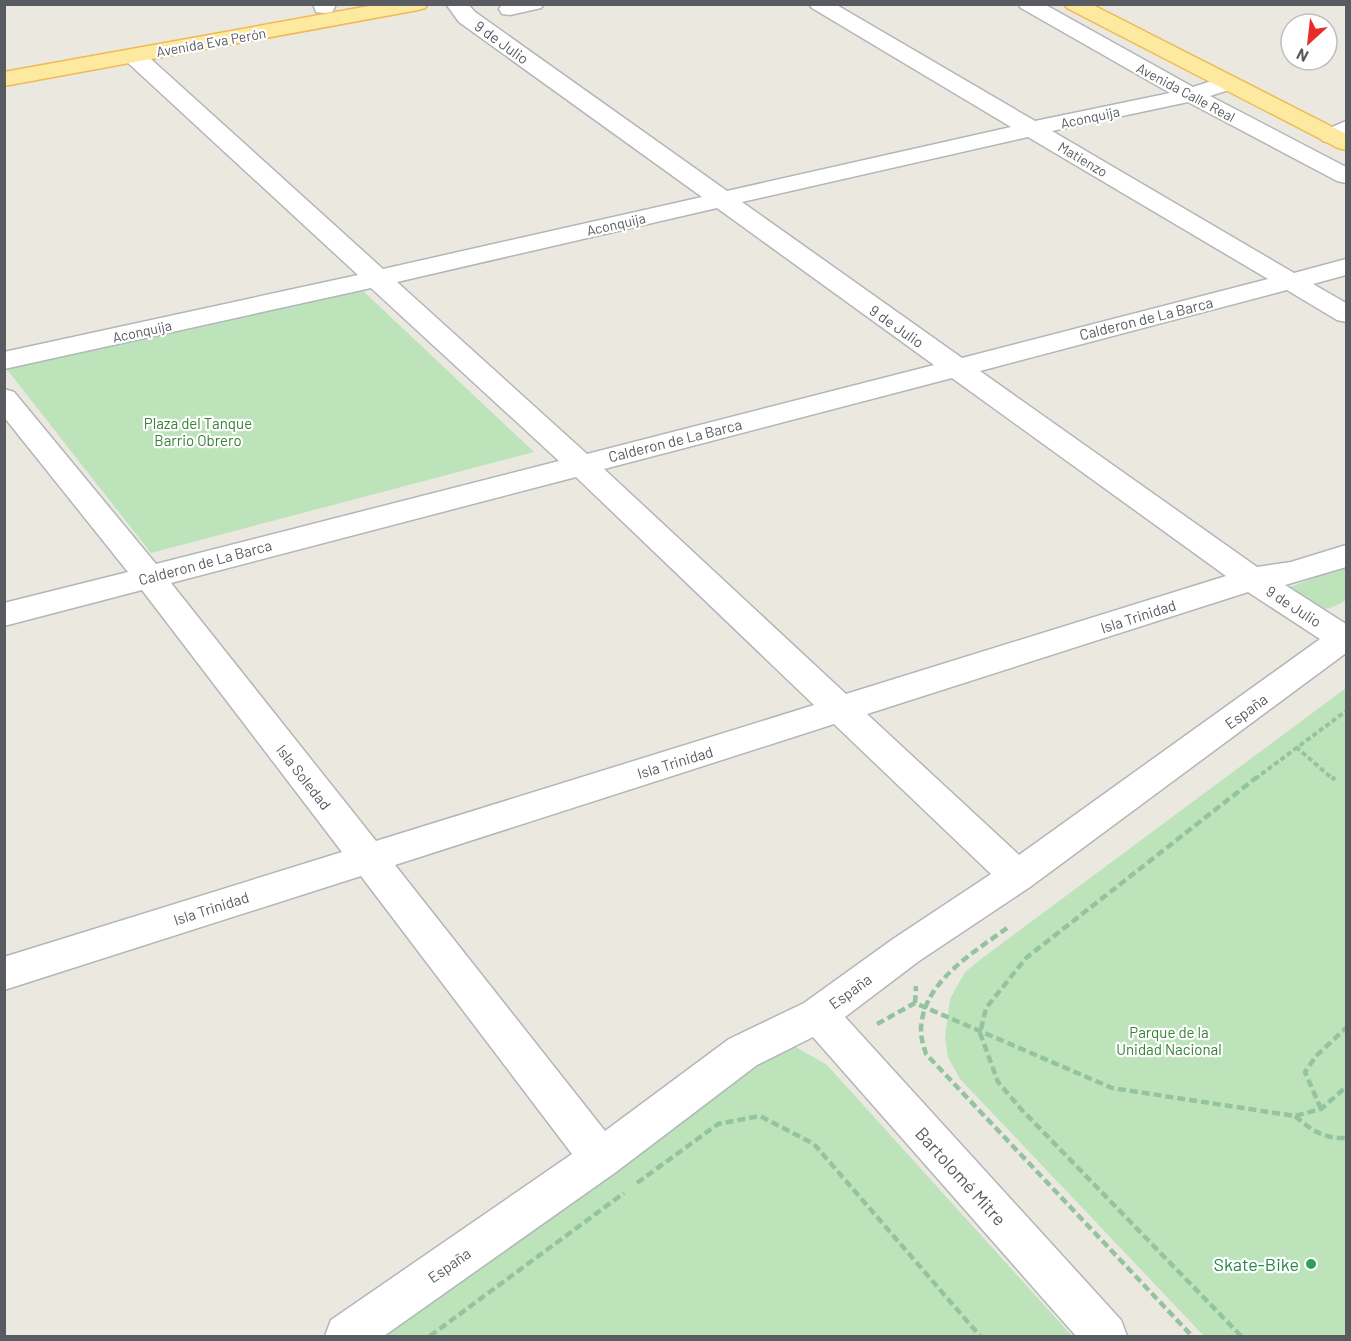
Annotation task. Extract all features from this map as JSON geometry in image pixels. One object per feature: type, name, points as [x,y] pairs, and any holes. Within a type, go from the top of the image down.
[{"type":"main road","name":"Avenida Eva Perón","points":[[4,79],[418,4]]},
{"type":"main road","name":"Avenida Calle Real","points":[[1074,4],[1227,83],[1341,136]]},
{"type":"main road","name":"Avenida Eva Perón","points":[[4,66],[329,5]]},
{"type":"street","name":"9 de Julio","points":[[456,4],[467,16],[720,200],[1252,579],[1346,638]]},
{"type":"street","points":[[510,9],[534,4]]},
{"type":"street","name":"Matienzo","points":[[819,4],[1347,314]]},
{"type":"street","name":"Avenida Calle Real","points":[[1028,4],[1191,95],[1347,176]]},
{"type":"street","points":[[134,56],[580,464],[1017,876]]},
{"type":"street","name":"Aconquija","points":[[4,361],[1031,129],[1191,95],[1227,83]]},
{"type":"street","name":"Calderon de La Barca","points":[[4,615],[1347,267]]},
{"type":"street","name":"Isla Soledad","points":[[4,398],[148,577],[601,1158]]},
{"type":"street","name":"Isla Trinidad","points":[[4,974],[1252,579],[1292,573],[1347,556]]},
{"type":"street","name":"España","points":[[347,1336],[601,1158],[743,1052],[830,1029],[906,950],[1017,876],[1346,638]]},
{"type":"street","name":"Bartolomé Mitre","points":[[830,1029],[1105,1336]]},
{"type":"path","points":[[1241,1336],[1021,1109],[998,1082],[980,1033],[986,1008],[1026,958],[1296,747],[1347,711]]},
{"type":"path","points":[[1296,747],[1335,780]]},
{"type":"path","points":[[830,1029],[915,1003],[1112,1088],[1295,1116],[1321,1109],[1347,1087]]},
{"type":"path","points":[[925,1009],[920,1033],[926,1054],[1192,1336]]},
{"type":"path","points":[[1321,1109],[1305,1072],[1316,1056],[1347,1028]]},
{"type":"path","points":[[430,1336],[718,1124],[760,1116],[814,1144],[980,1336]]},
{"type":"path","points":[[1295,1116],[1316,1135],[1347,1138]]},
{"type":"green space","name":"Plaza del Tanque Barrio Obrero","points":[[360,288],[534,452],[151,553],[5,367]]},
{"type":"green space","points":[[1346,566],[1346,600],[1337,605],[1321,609],[1315,608],[1287,588]]},
{"type":"green space","name":"Parque de la Unidad Nacional","points":[[1346,688],[1346,1336],[1204,1336],[960,1079],[948,1057],[945,1038],[950,999],[965,972],[985,956]]},
{"type":"green space","points":[[770,1044],[794,1046],[827,1065],[1072,1336],[366,1336],[656,1130]]},
{"type":"place","name":"Skate-Bike","points":[[1311,1264]]}]
